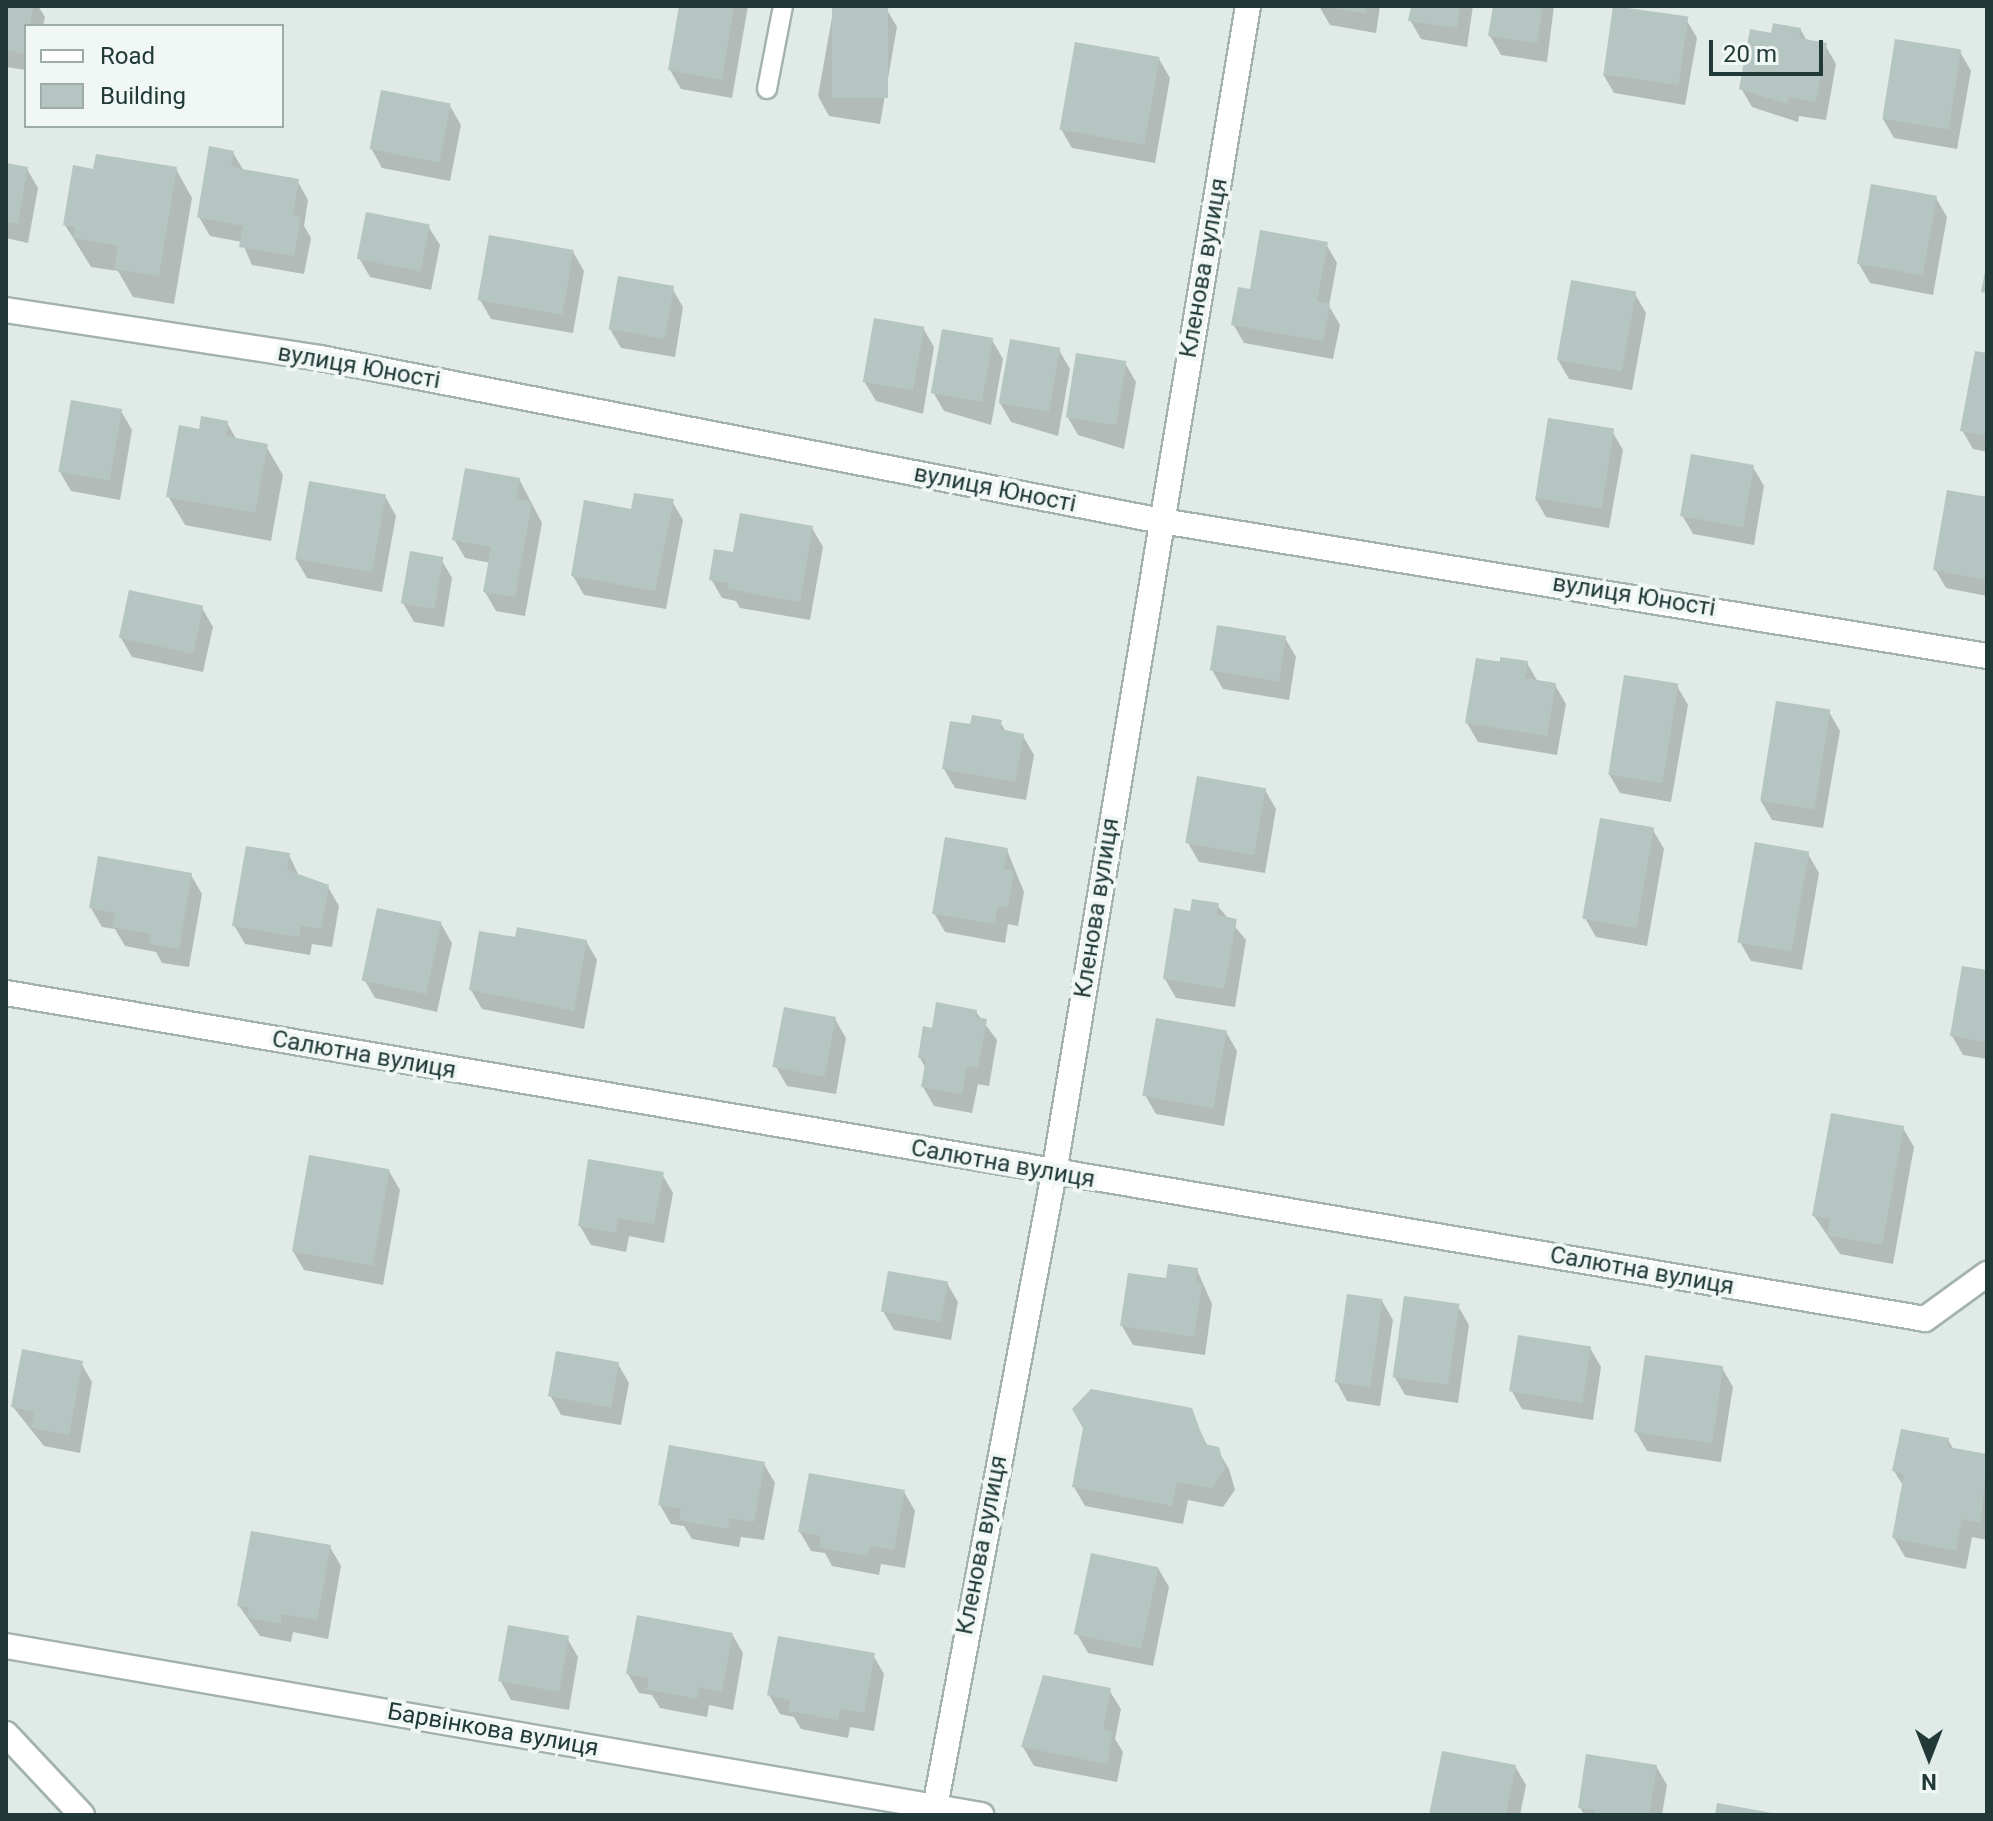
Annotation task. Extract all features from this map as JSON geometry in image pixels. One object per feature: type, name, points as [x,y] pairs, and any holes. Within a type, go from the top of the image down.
[{"type":"street","name":"Кленова вулиця","points":[[935,1807],[1054,1173],[1248,6]]},
{"type":"street","name":"вулиця Юності","points":[[6,310],[320,358],[1162,521],[1987,656]]},
{"type":"street","name":"Салютна вулиця","points":[[6,993],[1925,1319],[1987,1274]]},
{"type":"street","name":"Барвінкова вулиця","points":[[6,1646],[981,1815]]},
{"type":"street","points":[[6,1734],[82,1815]]},
{"type":"lane","points":[[767,89],[783,6]]},
{"type":"building","points":[[6,6],[33,6],[30,24],[24,24],[24,54],[6,50]]},
{"type":"building","points":[[679,6],[734,6],[722,80],[668,70]]},
{"type":"building","points":[[832,6],[888,6],[888,98],[832,98]]},
{"type":"building","points":[[1324,6],[1367,6],[1365,14]]},
{"type":"building","points":[[1411,6],[1460,6],[1457,28],[1408,21]]},
{"type":"building","points":[[1493,6],[1543,6],[1537,43],[1488,36]]},
{"type":"building","points":[[1613,6],[1688,17],[1679,85],[1603,74]]},
{"type":"building","points":[[1773,23],[1801,28],[1799,38],[1827,43],[1816,102],[1789,97],[1787,104],[1739,89],[1750,29],[1771,33]]},
{"type":"building","points":[[1895,39],[1961,49],[1949,129],[1882,119]]},
{"type":"building","points":[[1075,42],[1160,57],[1144,145],[1060,130]]},
{"type":"building","points":[[381,90],[451,104],[439,162],[370,149]]},
{"type":"building","points":[[209,146],[234,151],[231,167],[299,179],[293,215],[301,217],[294,256],[239,247],[243,226],[197,217]]},
{"type":"building","points":[[96,154],[177,167],[159,276],[114,269],[118,246],[73,238],[75,227],[63,225],[73,165],[93,169]]},
{"type":"building","points":[[6,163],[28,167],[18,224],[6,222]]},
{"type":"building","points":[[1871,184],[1937,196],[1923,275],[1857,264]]},
{"type":"building","points":[[366,212],[430,224],[421,272],[357,259]]},
{"type":"building","points":[[1260,230],[1328,242],[1317,301],[1330,304],[1323,341],[1231,325],[1238,287],[1250,289]]},
{"type":"building","points":[[489,235],[574,250],[562,315],[478,300]]},
{"type":"building","points":[[1987,267],[1987,293],[1981,292]]},
{"type":"building","points":[[618,276],[674,286],[665,339],[609,329]]},
{"type":"building","points":[[1571,280],[1636,291],[1622,371],[1557,360]]},
{"type":"building","points":[[874,318],[924,327],[913,391],[863,382]]},
{"type":"building","points":[[942,329],[993,338],[982,402],[931,393]]},
{"type":"building","points":[[1010,339],[1060,348],[1049,412],[999,403]]},
{"type":"building","points":[[1975,351],[1987,353],[1987,436],[1960,431]]},
{"type":"building","points":[[1076,353],[1126,361],[1116,425],[1066,417]]},
{"type":"building","points":[[71,400],[122,409],[110,481],[58,472]]},
{"type":"building","points":[[201,416],[228,421],[226,436],[268,444],[255,513],[166,497],[179,425],[199,429]]},
{"type":"building","points":[[1548,418],[1614,428],[1602,508],[1535,498]]},
{"type":"building","points":[[1691,454],[1754,465],[1743,527],[1680,516]]},
{"type":"building","points":[[465,468],[520,478],[516,499],[532,502],[515,597],[483,592],[491,547],[452,540]]},
{"type":"building","points":[[309,481],[386,495],[372,572],[295,559]]},
{"type":"building","points":[[1947,490],[1987,497],[1987,580],[1933,570]]},
{"type":"building","points":[[634,493],[674,499],[655,591],[571,576],[584,500],[631,509]]},
{"type":"building","points":[[740,513],[813,526],[800,602],[727,589],[728,583],[709,580],[714,549],[733,552]]},
{"type":"building","points":[[410,551],[443,557],[434,609],[401,603]]},
{"type":"building","points":[[129,590],[203,606],[193,654],[119,638]]},
{"type":"building","points":[[1217,625],[1286,636],[1279,681],[1210,670]]},
{"type":"building","points":[[1500,657],[1528,661],[1525,678],[1556,683],[1547,736],[1465,723],[1476,658],[1500,662]]},
{"type":"building","points":[[1624,675],[1678,684],[1663,783],[1608,775]]},
{"type":"building","points":[[1776,701],[1830,710],[1815,809],[1760,801]]},
{"type":"building","points":[[972,715],[1002,720],[1000,729],[1024,734],[1015,782],[942,769],[950,721],[970,724]]},
{"type":"building","points":[[1197,776],[1266,788],[1254,855],[1185,843]]},
{"type":"building","points":[[1600,818],[1654,828],[1636,928],[1582,918]]},
{"type":"building","points":[[945,837],[1008,848],[1004,869],[1014,871],[1008,908],[998,906],[995,924],[932,914]]},
{"type":"building","points":[[1755,842],[1809,852],[1791,952],[1737,942]]},
{"type":"building","points":[[246,846],[290,853],[287,870],[329,885],[321,929],[301,926],[299,937],[232,926]]},
{"type":"building","points":[[98,856],[192,873],[179,949],[149,944],[151,934],[112,927],[115,913],[89,908]]},
{"type":"building","points":[[1192,899],[1219,903],[1217,915],[1237,919],[1224,989],[1163,979],[1174,908],[1190,911]]},
{"type":"building","points":[[377,908],[442,922],[426,994],[362,980]]},
{"type":"building","points":[[517,927],[587,940],[574,1011],[469,990],[479,931],[515,937]]},
{"type":"building","points":[[1962,966],[1987,970],[1987,1042],[1950,1036]]},
{"type":"building","points":[[936,1002],[977,1010],[976,1017],[987,1019],[978,1068],[967,1066],[962,1094],[921,1087],[926,1059],[918,1058],[923,1026],[932,1028]]},
{"type":"building","points":[[784,1007],[836,1017],[824,1077],[772,1067]]},
{"type":"building","points":[[1156,1018],[1227,1031],[1213,1108],[1142,1096]]},
{"type":"building","points":[[1831,1113],[1904,1126],[1882,1245],[1827,1235],[1830,1219],[1812,1216]]},
{"type":"building","points":[[309,1155],[390,1169],[373,1266],[292,1252]]},
{"type":"building","points":[[588,1159],[664,1172],[654,1224],[618,1218],[616,1233],[578,1226]]},
{"type":"building","points":[[1168,1264],[1198,1268],[1196,1282],[1202,1284],[1194,1337],[1120,1326],[1128,1273],[1166,1278]]},
{"type":"building","points":[[888,1271],[948,1282],[941,1322],[881,1311]]},
{"type":"building","points":[[1347,1294],[1383,1299],[1370,1387],[1335,1382]]},
{"type":"building","points":[[1404,1296],[1459,1304],[1448,1385],[1393,1377]]},
{"type":"building","points":[[1518,1335],[1591,1347],[1582,1403],[1509,1391]]},
{"type":"building","points":[[22,1349],[83,1361],[69,1435],[31,1428],[34,1412],[11,1407]]},
{"type":"building","points":[[556,1351],[619,1362],[611,1407],[548,1396]]},
{"type":"building","points":[[1645,1355],[1723,1366],[1712,1443],[1634,1432]]},
{"type":"building","points":[[1091,1389],[1192,1408],[1205,1444],[1219,1447],[1225,1469],[1212,1488],[1177,1482],[1172,1506],[1072,1487],[1083,1428],[1072,1409]]},
{"type":"building","points":[[1901,1429],[1949,1438],[1948,1447],[1987,1454],[1981,1523],[1962,1519],[1956,1551],[1892,1538],[1904,1474],[1892,1471]]},
{"type":"building","points":[[669,1445],[765,1462],[754,1522],[730,1518],[728,1529],[702,1525],[679,1520],[681,1509],[658,1505]]},
{"type":"building","points":[[809,1473],[905,1490],[894,1550],[870,1546],[868,1556],[842,1552],[819,1547],[821,1536],[798,1532]]},
{"type":"building","points":[[251,1531],[331,1545],[317,1620],[282,1614],[281,1624],[247,1617],[249,1608],[237,1606]]},
{"type":"building","points":[[1091,1553],[1158,1567],[1141,1649],[1074,1634]]},
{"type":"building","points":[[637,1615],[733,1633],[722,1692],[699,1687],[697,1699],[647,1690],[649,1678],[626,1674]]},
{"type":"building","points":[[508,1625],[569,1636],[559,1692],[498,1681]]},
{"type":"building","points":[[778,1636],[875,1653],[864,1713],[840,1709],[838,1720],[788,1711],[790,1700],[767,1695]]},
{"type":"building","points":[[1043,1675],[1111,1688],[1103,1729],[1113,1732],[1107,1764],[1021,1747]]},
{"type":"building","points":[[1442,1751],[1516,1765],[1506,1815],[1429,1815]]},
{"type":"building","points":[[1586,1754],[1657,1765],[1649,1815],[1595,1815],[1595,1810],[1578,1808]]},
{"type":"building","points":[[1717,1803],[1772,1813],[1715,1815]]}]
